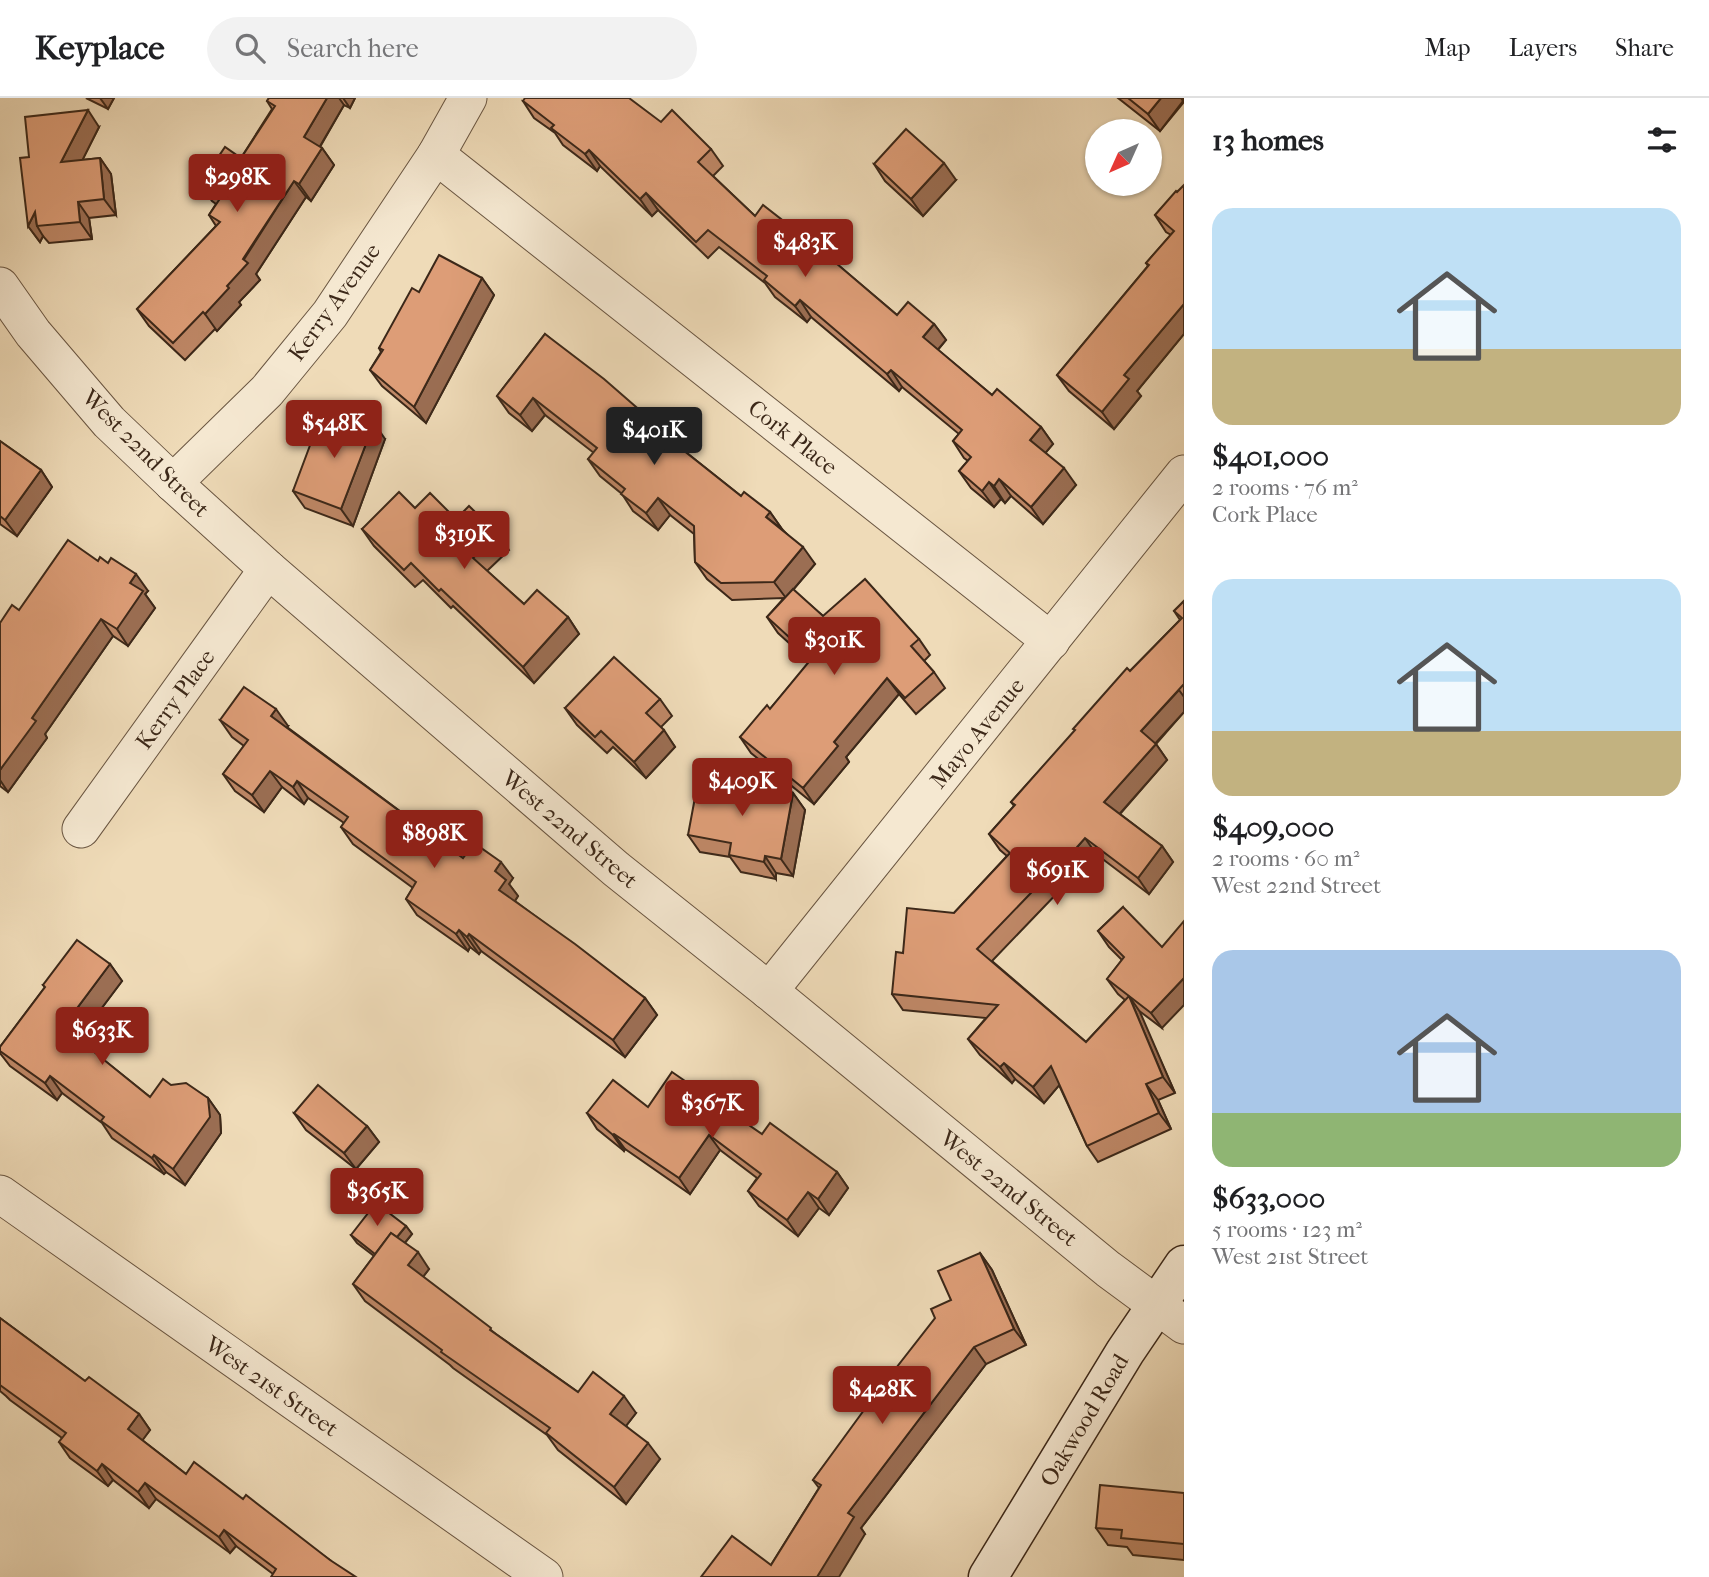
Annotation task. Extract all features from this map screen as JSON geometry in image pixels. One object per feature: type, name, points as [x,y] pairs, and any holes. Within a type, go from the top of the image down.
[{"type":"main road","name":"Oakwood Road","points":[[988,1577],[1125,1352],[1170,1315],[1184,1265]]},
{"type":"street","name":"Kerry Avenue","points":[[173,483],[267,391],[330,314],[436,155],[468,98]]},
{"type":"street","name":"Cork Place","points":[[436,155],[1051,641]]},
{"type":"street","name":"West 22nd Street","points":[[0,286],[33,333],[109,422],[268,569],[616,869],[1108,1269],[1170,1315]]},
{"type":"street","name":"Mayo Avenue","points":[[769,991],[1184,474]]},
{"type":"street","name":"Kerry Place","points":[[81,829],[268,569]]},
{"type":"street","name":"West 21st Street","points":[[0,1194],[544,1577]]},
{"type":"building","points":[[269,98],[327,98],[304,137],[322,148],[299,184],[294,181],[243,259],[248,263],[227,286],[229,288],[173,343],[137,309],[220,222],[209,215],[221,197],[200,184],[225,147],[241,158],[275,106],[267,101]]},
{"type":"building","points":[[525,98],[629,98],[661,122],[672,110],[711,149],[698,162],[755,216],[763,205],[799,233],[809,221],[832,240],[823,252],[897,315],[908,302],[934,324],[923,337],[992,395],[997,389],[1041,427],[1030,440],[1064,468],[1031,507],[999,479],[994,486],[989,482],[982,491],[959,471],[971,457],[953,441],[962,430],[891,370],[887,374],[800,300],[795,306],[764,280],[767,276],[708,230],[696,242],[646,193],[640,199],[589,150],[585,154],[551,128],[554,125],[523,101]]},
{"type":"building","points":[[1128,98],[1161,98],[1148,114]]},
{"type":"building","points":[[88,110],[61,162],[100,158],[104,199],[78,202],[80,222],[37,226],[35,212],[28,226],[20,158],[29,157],[25,117]]},
{"type":"building","points":[[906,129],[944,163],[911,199],[874,164]]},
{"type":"building","points":[[1184,185],[1184,304],[1124,375],[1129,379],[1102,412],[1057,375],[1174,231],[1155,215]]},
{"type":"building","points":[[439,255],[482,278],[414,407],[370,370],[383,350],[379,348],[412,288],[419,292]]},
{"type":"building","points":[[545,334],[604,379],[651,420],[649,423],[741,496],[744,492],[770,512],[766,517],[803,547],[774,582],[721,583],[695,562],[694,526],[658,498],[646,513],[621,494],[625,489],[588,459],[597,448],[533,398],[520,415],[497,396]]},
{"type":"building","points":[[334,408],[374,423],[341,509],[293,491],[312,440],[321,444]]},
{"type":"building","points":[[0,441],[41,470],[5,520],[0,516]]},
{"type":"building","points":[[399,492],[415,508],[430,493],[456,519],[469,506],[497,533],[473,558],[524,604],[537,590],[568,617],[523,667],[411,563],[404,570],[362,529]]},
{"type":"building","points":[[68,540],[98,561],[100,557],[108,563],[111,558],[136,574],[130,583],[143,591],[117,629],[101,619],[32,718],[36,721],[0,770],[0,623],[12,605],[19,610]]},
{"type":"building","points":[[865,579],[919,639],[911,646],[934,672],[905,698],[887,678],[834,742],[838,746],[803,788],[740,737],[767,705],[770,709],[812,658],[767,617],[793,589],[823,616]]},
{"type":"building","points":[[1184,601],[1184,684],[1141,731],[1156,744],[1104,802],[1162,846],[1138,878],[1085,838],[1055,872],[1053,870],[977,949],[1086,1042],[1129,996],[1163,1077],[1146,1084],[1159,1113],[1087,1146],[1051,1066],[1033,1087],[1004,1063],[1000,1067],[968,1039],[998,1005],[892,994],[896,952],[903,953],[907,908],[954,913],[1010,853],[989,834],[1015,805],[1011,802],[1127,668],[1130,671],[1182,618],[1174,611]]},
{"type":"building","points":[[614,657],[660,699],[646,713],[664,730],[634,762],[601,731],[595,737],[565,708]]},
{"type":"building","points":[[244,687],[276,709],[271,716],[463,858],[474,843],[501,862],[495,871],[506,880],[499,890],[645,998],[613,1040],[469,934],[467,937],[459,930],[456,934],[406,899],[416,882],[341,827],[348,817],[297,781],[293,787],[270,771],[252,795],[223,774],[248,740],[220,720]]},
{"type":"building","points":[[699,776],[793,793],[781,859],[765,856],[764,862],[729,855],[731,843],[688,835]]},
{"type":"building","points":[[1123,907],[1162,947],[1184,921],[1184,978],[1151,1013],[1107,979],[1124,957],[1098,931]]},
{"type":"building","points":[[77,940],[110,964],[66,1023],[75,1029],[72,1034],[150,1097],[163,1079],[171,1085],[186,1083],[208,1098],[210,1117],[173,1169],[154,1155],[152,1158],[101,1121],[104,1117],[50,1076],[45,1083],[0,1051],[0,1047],[45,987],[43,985]]},
{"type":"building","points":[[672,1072],[762,1134],[770,1123],[837,1172],[818,1199],[808,1192],[787,1220],[748,1191],[761,1174],[709,1135],[679,1178],[613,1135],[587,1113],[613,1080],[648,1107]]},
{"type":"building","points":[[318,1085],[367,1126],[344,1153],[294,1113]]},
{"type":"building","points":[[376,1203],[406,1226],[397,1237],[391,1233],[375,1254],[351,1235]]},
{"type":"building","points":[[391,1233],[418,1252],[408,1265],[491,1328],[490,1330],[578,1392],[593,1372],[624,1396],[610,1414],[648,1443],[614,1487],[546,1433],[550,1428],[441,1352],[442,1350],[353,1284]]},
{"type":"building","points":[[980,1253],[1014,1329],[974,1347],[848,1513],[854,1517],[817,1577],[701,1577],[732,1536],[771,1565],[821,1485],[813,1480],[935,1318],[931,1309],[951,1300],[938,1271]]},
{"type":"building","points":[[0,1318],[85,1381],[89,1377],[139,1414],[128,1429],[186,1474],[194,1462],[243,1499],[246,1495],[356,1577],[271,1577],[276,1569],[224,1530],[219,1537],[145,1483],[138,1492],[102,1464],[97,1471],[59,1442],[66,1433],[0,1385]]},
{"type":"building","points":[[1100,1485],[1184,1493],[1184,1544],[1121,1538],[1122,1530],[1096,1528]]}]
